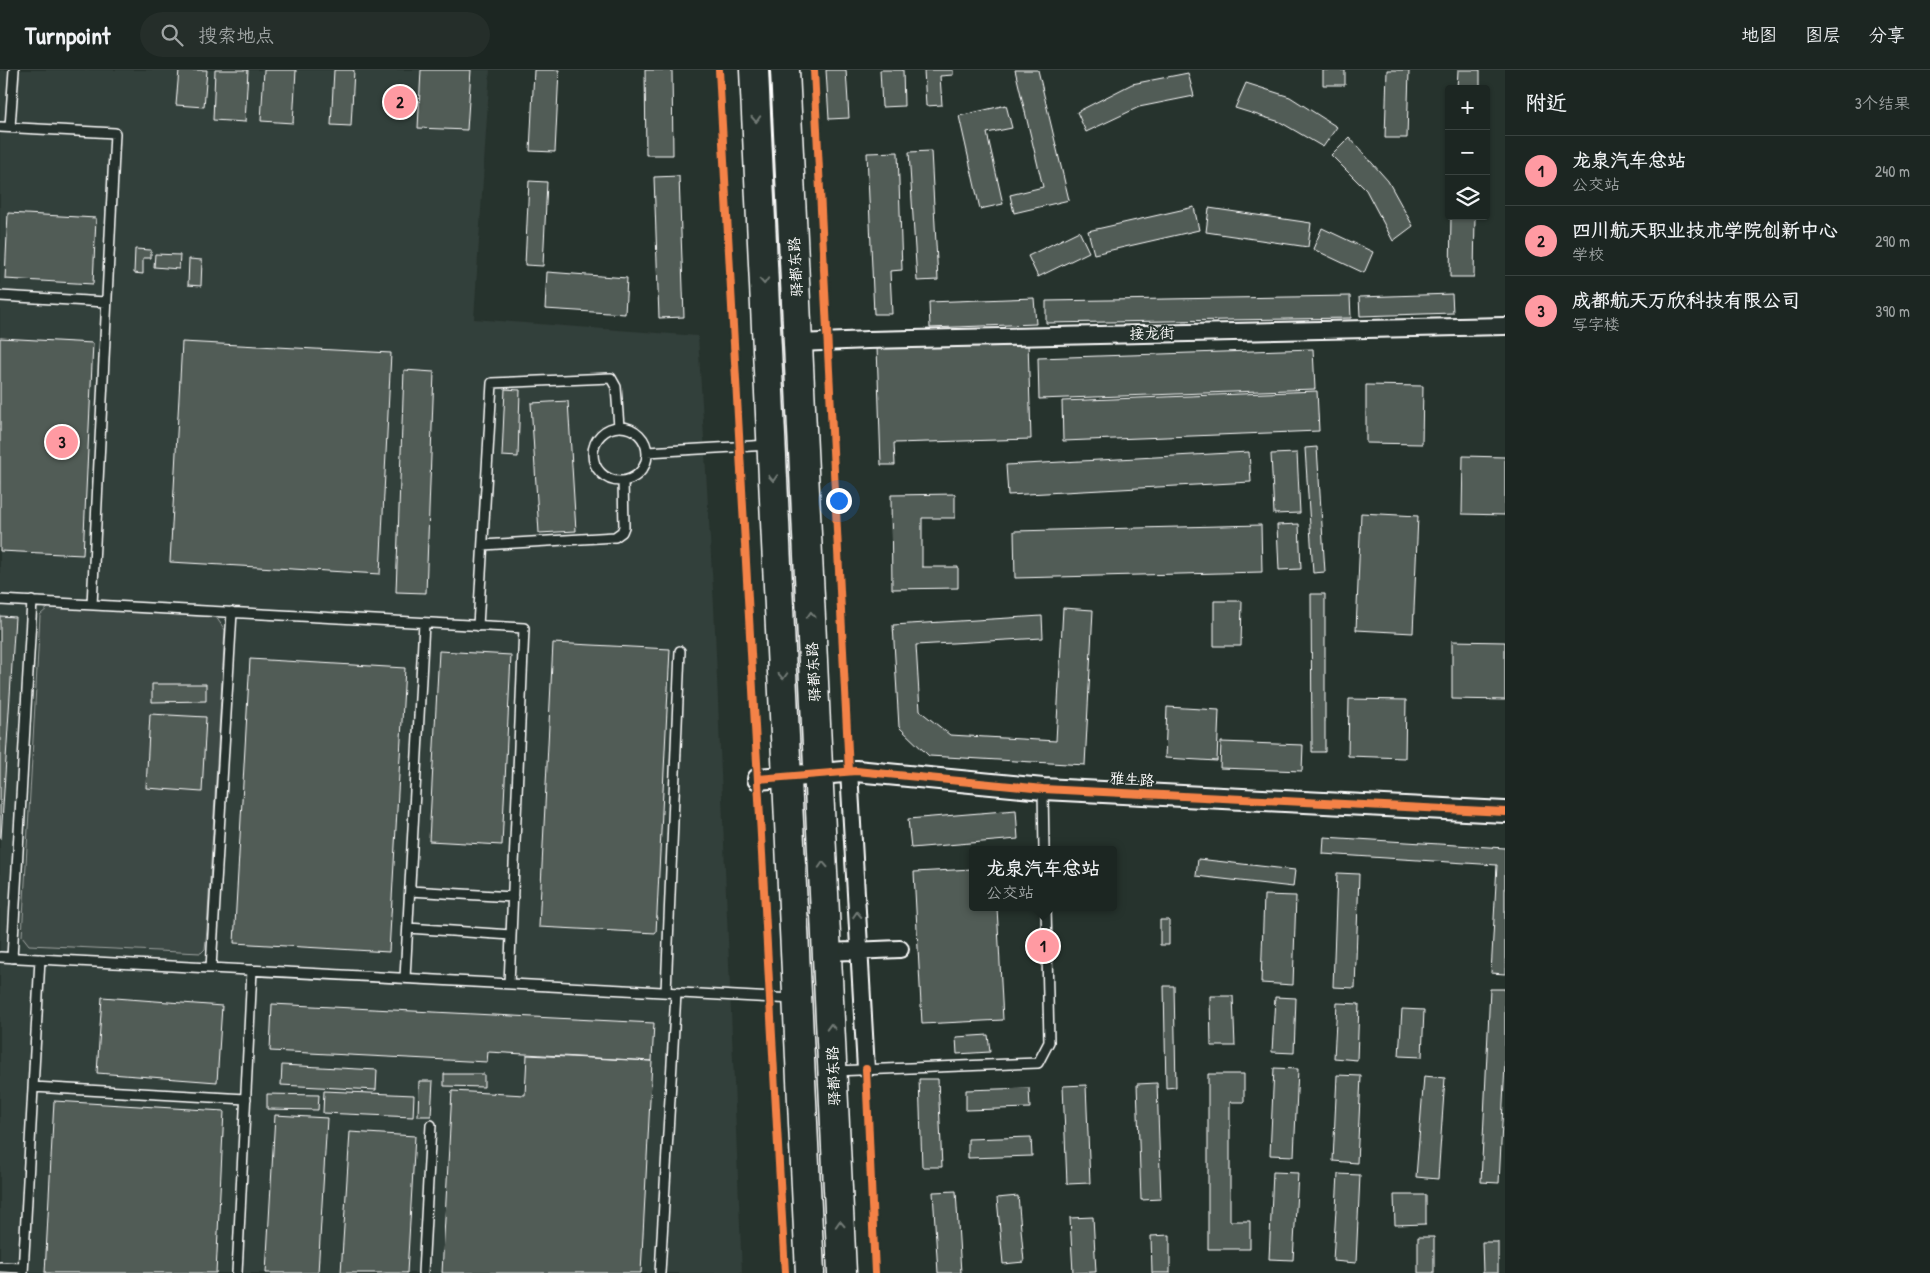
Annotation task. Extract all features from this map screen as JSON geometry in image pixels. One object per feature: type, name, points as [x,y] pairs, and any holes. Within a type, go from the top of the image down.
[{"type":"highway","name":"驿都东路","points":[[754,70],[810,1273]]},
{"type":"highway","name":"驿都东路","points":[[785,70],[842,1273]]},
{"type":"street","name":"接龙街","points":[[798,343],[1505,326]]},
{"type":"street","name":"雅生路","points":[[758,779],[849,771],[1043,789],[1505,812]]},
{"type":"street","points":[[849,771],[866,1069]]},
{"type":"street","points":[[828,952],[900,949]]},
{"type":"lane","points":[[10,127],[14,70]]},
{"type":"lane","points":[[0,127],[115,133],[92,605]]},
{"type":"lane","points":[[0,296],[106,302]]},
{"type":"lane","points":[[478,626],[492,383],[611,378],[616,387],[619,427]]},
{"type":"lane","points":[[619,427],[630,428],[638,433],[643,440],[647,452],[644,466],[639,474],[632,479],[622,481],[613,481],[598,471],[592,454],[598,437],[604,431],[619,427]]},
{"type":"lane","points":[[647,452],[772,445]]},
{"type":"lane","points":[[483,545],[615,537],[622,532],[624,527],[622,481]]},
{"type":"lane","points":[[0,600],[524,628],[509,984]]},
{"type":"lane","points":[[12,958],[32,601]]},
{"type":"lane","points":[[211,968],[232,612]]},
{"type":"lane","points":[[406,978],[424,623]]},
{"type":"lane","points":[[666,992],[680,651]]},
{"type":"lane","points":[[1043,789],[1044,846]]},
{"type":"lane","points":[[410,891],[513,897]]},
{"type":"lane","points":[[833,1071],[1038,1063],[1049,1042],[1046,911]]},
{"type":"lane","points":[[408,928],[511,936]]},
{"type":"lane","points":[[0,957],[797,999]]},
{"type":"lane","points":[[0,1267],[23,1271],[40,959]]},
{"type":"lane","points":[[237,1273],[252,970]]},
{"type":"lane","points":[[660,1273],[676,993]]},
{"type":"lane","points":[[33,1087],[246,1099]]},
{"type":"lane","points":[[423,1273],[431,1125]]},
{"type":"shaded area","points":[[0,70],[490,70],[474,319],[698,336],[714,606],[742,1273],[0,1273]]},
{"type":"shaded area","points":[[49,607],[216,617],[225,630],[207,930],[205,949],[201,953],[29,945],[22,936],[40,615]]},
{"type":"building","points":[[179,70],[207,70],[204,107],[176,105]]},
{"type":"building","points":[[215,70],[248,70],[245,122],[213,120]]},
{"type":"building","points":[[264,70],[296,70],[293,123],[261,121]]},
{"type":"building","points":[[334,70],[354,70],[351,126],[331,125]]},
{"type":"building","points":[[421,70],[471,70],[467,130],[418,128]]},
{"type":"building","points":[[534,70],[559,70],[555,152],[530,151]]},
{"type":"building","points":[[645,70],[672,70],[673,155],[646,155]]},
{"type":"building","points":[[826,70],[846,70],[849,118],[829,119]]},
{"type":"building","points":[[880,70],[903,70],[904,106],[882,107]]},
{"type":"building","points":[[924,70],[953,70],[953,75],[940,76],[942,105],[926,106]]},
{"type":"building","points":[[1015,70],[1038,70],[1069,200],[1014,213],[1010,195],[1043,187]]},
{"type":"building","points":[[1323,70],[1345,70],[1345,85],[1323,85]]},
{"type":"building","points":[[1387,70],[1409,70],[1407,138],[1385,138]]},
{"type":"building","points":[[1458,70],[1480,70],[1480,85],[1457,85]]},
{"type":"building","points":[[1188,73],[1194,96],[1139,107],[1086,132],[1077,112],[1132,84]]},
{"type":"building","points":[[1246,83],[1290,97],[1337,127],[1323,147],[1280,122],[1235,108]]},
{"type":"building","points":[[1006,105],[1012,128],[987,133],[1003,204],[980,209],[959,116]]},
{"type":"building","points":[[1349,137],[1388,181],[1413,226],[1393,241],[1366,190],[1331,155]]},
{"type":"building","points":[[931,151],[938,280],[917,281],[909,152]]},
{"type":"building","points":[[898,152],[902,270],[890,271],[892,314],[874,314],[867,153]]},
{"type":"building","points":[[679,176],[684,317],[659,318],[654,177]]},
{"type":"building","points":[[529,181],[547,182],[543,266],[525,265]]},
{"type":"building","points":[[1194,207],[1199,230],[1094,254],[1088,231]]},
{"type":"building","points":[[1209,208],[1311,223],[1308,247],[1206,232]]},
{"type":"building","points":[[8,213],[96,218],[93,284],[5,279]]},
{"type":"building","points":[[1451,220],[1475,220],[1474,277],[1450,277]]},
{"type":"building","points":[[1322,228],[1373,252],[1364,273],[1313,249]]},
{"type":"building","points":[[1079,231],[1089,252],[1038,277],[1028,256]]},
{"type":"building","points":[[135,249],[151,250],[151,258],[143,258],[143,274],[134,273]]},
{"type":"building","points":[[155,254],[180,255],[179,269],[154,267]]},
{"type":"building","points":[[189,259],[202,260],[201,286],[188,285]]},
{"type":"building","points":[[547,272],[627,278],[625,314],[545,309]]},
{"type":"building","points":[[1452,294],[1453,313],[1360,316],[1359,297]]},
{"type":"building","points":[[1350,296],[1351,318],[1046,323],[1046,301]]},
{"type":"building","points":[[1034,298],[1036,324],[930,328],[929,302]]},
{"type":"building","points":[[0,338],[93,343],[83,555],[0,551]]},
{"type":"building","points":[[182,342],[391,353],[380,574],[170,562]]},
{"type":"building","points":[[1028,342],[1031,439],[894,443],[895,465],[881,465],[877,347]]},
{"type":"building","points":[[1313,349],[1315,389],[1039,399],[1038,358]]},
{"type":"building","points":[[404,370],[434,372],[426,593],[396,592]]},
{"type":"building","points":[[1366,385],[1423,386],[1422,444],[1366,443]]},
{"type":"building","points":[[505,389],[520,390],[518,457],[502,456]]},
{"type":"building","points":[[1317,391],[1319,431],[1063,441],[1062,401]]},
{"type":"building","points":[[568,401],[576,531],[539,533],[531,403]]},
{"type":"building","points":[[1317,447],[1325,572],[1313,573],[1305,448]]},
{"type":"building","points":[[1249,452],[1251,482],[1008,495],[1006,465]]},
{"type":"building","points":[[1297,453],[1300,513],[1274,514],[1271,454]]},
{"type":"building","points":[[1463,456],[1505,457],[1505,515],[1462,514]]},
{"type":"building","points":[[955,494],[955,518],[922,518],[922,567],[958,567],[958,588],[892,589],[891,495]]},
{"type":"building","points":[[1361,513],[1418,516],[1413,633],[1356,630]]},
{"type":"building","points":[[1299,524],[1301,569],[1279,570],[1277,525]]},
{"type":"building","points":[[1261,525],[1262,572],[1015,578],[1014,531]]},
{"type":"building","points":[[1311,594],[1325,594],[1325,752],[1312,752]]},
{"type":"building","points":[[1214,601],[1242,601],[1241,646],[1214,646]]},
{"type":"building","points":[[1063,608],[1093,610],[1085,765],[929,756],[899,727],[893,625],[1042,616],[1043,638],[916,645],[920,711],[950,735],[1056,741]]},
{"type":"building","points":[[0,616],[15,617],[1,838],[0,838]]},
{"type":"building","points":[[1452,641],[1505,642],[1505,700],[1452,699]]},
{"type":"building","points":[[553,643],[670,649],[656,933],[539,927]]},
{"type":"building","points":[[439,651],[511,655],[502,845],[429,841]]},
{"type":"building","points":[[250,659],[405,668],[389,952],[234,943]]},
{"type":"building","points":[[152,684],[206,684],[206,701],[152,702]]},
{"type":"building","points":[[1349,699],[1406,700],[1405,758],[1348,756]]},
{"type":"building","points":[[1167,707],[1219,710],[1217,761],[1165,758]]},
{"type":"building","points":[[150,714],[206,717],[202,792],[146,788]]},
{"type":"building","points":[[1221,742],[1303,745],[1302,771],[1220,768]]},
{"type":"building","points":[[1016,810],[1018,839],[911,848],[908,819]]},
{"type":"building","points":[[1324,837],[1505,848],[1505,974],[1491,973],[1497,865],[1323,854]]},
{"type":"building","points":[[1198,859],[1295,870],[1293,887],[1196,876]]},
{"type":"building","points":[[969,869],[969,911],[997,911],[1003,1020],[922,1024],[914,872]]},
{"type":"building","points":[[1337,873],[1359,874],[1355,988],[1333,987]]},
{"type":"building","points":[[1264,895],[1296,896],[1293,985],[1261,983]]},
{"type":"building","points":[[1160,920],[1169,920],[1169,945],[1160,945]]},
{"type":"building","points":[[1164,986],[1174,986],[1176,1087],[1166,1088]]},
{"type":"building","points":[[1490,989],[1505,989],[1505,1064],[1499,1183],[1481,1182]]},
{"type":"building","points":[[1210,996],[1233,996],[1235,1046],[1211,1046]]},
{"type":"building","points":[[102,997],[222,1006],[217,1082],[97,1073]]},
{"type":"building","points":[[1275,997],[1296,998],[1294,1053],[1272,1052]]},
{"type":"building","points":[[1337,1003],[1359,1004],[1357,1060],[1334,1058]]},
{"type":"building","points":[[272,1004],[654,1023],[652,1061],[488,1052],[487,1062],[270,1051]]},
{"type":"building","points":[[1402,1009],[1424,1010],[1422,1057],[1399,1056]]},
{"type":"building","points":[[988,1035],[990,1052],[957,1054],[956,1037]]},
{"type":"building","points":[[527,1055],[652,1061],[641,1273],[442,1273],[452,1091],[525,1095]]},
{"type":"building","points":[[282,1065],[377,1070],[376,1090],[281,1085]]},
{"type":"building","points":[[1274,1068],[1298,1069],[1294,1156],[1270,1155]]},
{"type":"building","points":[[444,1074],[484,1074],[484,1087],[444,1086]]},
{"type":"building","points":[[1208,1074],[1244,1074],[1244,1102],[1230,1102],[1230,1221],[1250,1221],[1250,1249],[1208,1249]]},
{"type":"building","points":[[1337,1075],[1361,1076],[1357,1163],[1333,1161]]},
{"type":"building","points":[[1424,1076],[1445,1078],[1438,1179],[1416,1177]]},
{"type":"building","points":[[919,1079],[938,1079],[942,1167],[922,1167]]},
{"type":"building","points":[[419,1081],[433,1081],[431,1116],[418,1116]]},
{"type":"building","points":[[1157,1083],[1161,1199],[1141,1200],[1137,1084]]},
{"type":"building","points":[[1086,1085],[1090,1183],[1067,1184],[1063,1086]]},
{"type":"building","points":[[1029,1088],[1030,1108],[966,1110],[966,1090]]},
{"type":"building","points":[[324,1091],[414,1095],[413,1117],[323,1113]]},
{"type":"building","points":[[267,1094],[319,1095],[318,1110],[267,1109]]},
{"type":"building","points":[[54,1101],[224,1111],[216,1273],[45,1273]]},
{"type":"building","points":[[275,1115],[327,1118],[318,1273],[266,1273]]},
{"type":"building","points":[[350,1132],[415,1136],[407,1273],[341,1273]]},
{"type":"building","points":[[1031,1137],[1032,1156],[968,1158],[968,1139]]},
{"type":"building","points":[[1273,1172],[1298,1173],[1293,1260],[1269,1259]]},
{"type":"building","points":[[1338,1174],[1360,1175],[1356,1263],[1333,1261]]},
{"type":"building","points":[[956,1191],[961,1273],[938,1273],[933,1192]]},
{"type":"building","points":[[1394,1195],[1426,1195],[1426,1224],[1395,1225]]},
{"type":"building","points":[[1018,1196],[1024,1262],[1003,1264],[997,1198]]},
{"type":"building","points":[[1093,1217],[1096,1272],[1073,1273],[1070,1218]]},
{"type":"building","points":[[1170,1235],[1170,1273],[1152,1273],[1151,1236]]},
{"type":"building","points":[[1418,1237],[1434,1237],[1434,1273],[1418,1273]]},
{"type":"building","points":[[1482,1242],[1498,1242],[1498,1273],[1483,1273]]},
{"type":"cycle path","points":[[719,70],[785,1273]]},
{"type":"cycle path","points":[[814,70],[849,771]]},
{"type":"cycle path","points":[[758,779],[856,771],[1043,789],[1505,812]]},
{"type":"cycle path","points":[[866,1069],[875,1273]]},
{"type":"place","name":"四川航天职业技术学院创新中心","points":[[400,102]]},
{"type":"place","name":"成都航天万欣科技有限公司","points":[[62,442]]},
{"type":"place","name":"龙泉汽车总站","points":[[1043,946]]}]
